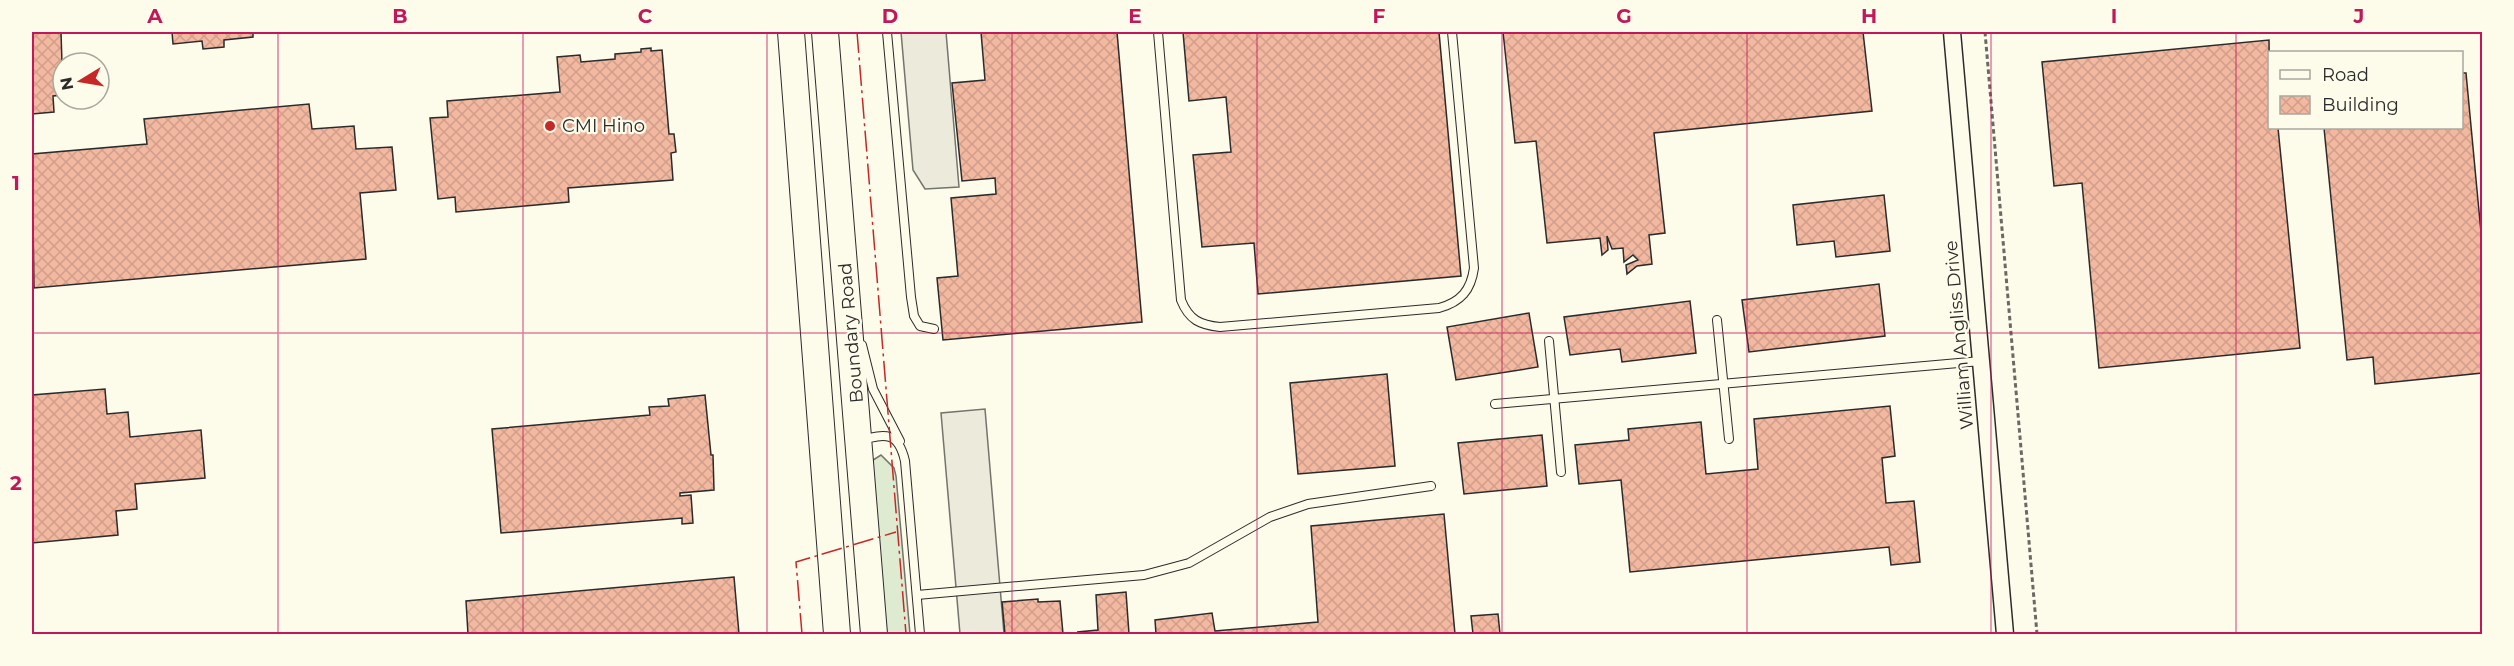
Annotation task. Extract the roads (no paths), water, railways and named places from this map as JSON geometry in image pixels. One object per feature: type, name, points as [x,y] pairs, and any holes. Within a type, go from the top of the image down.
[{"type":"main road","name":"Boundary Road","points":[[791,32],[837,634]]},
{"type":"main road","name":"Boundary Road","points":[[825,32],[874,634]]},
{"type":"main road","points":[[824,449],[859,440]]},
{"type":"street","name":"William Angliss Drive","points":[[1952,32],[2005,634]]},
{"type":"lane","points":[[887,32],[914,316],[920,326],[934,329]]},
{"type":"lane","points":[[1158,32],[1181,300],[1186,313],[1193,320],[1204,326],[1220,327],[1439,308],[1460,299],[1467,290],[1474,268],[1452,32]]},
{"type":"lane","points":[[843,233],[854,270]]},
{"type":"lane","points":[[1718,320],[1729,439]]},
{"type":"lane","points":[[861,334],[873,390],[901,444],[905,461],[920,634]]},
{"type":"lane","points":[[1549,341],[1561,472]]},
{"type":"lane","points":[[1495,404],[1981,361]]},
{"type":"lane","points":[[859,440],[882,435],[892,437],[901,444]]},
{"type":"lane","points":[[917,595],[1144,575],[1189,563],[1270,517],[1308,504],[1431,486]]},
{"type":"place","name":"CMI Hino","points":[[550,126]]}]
